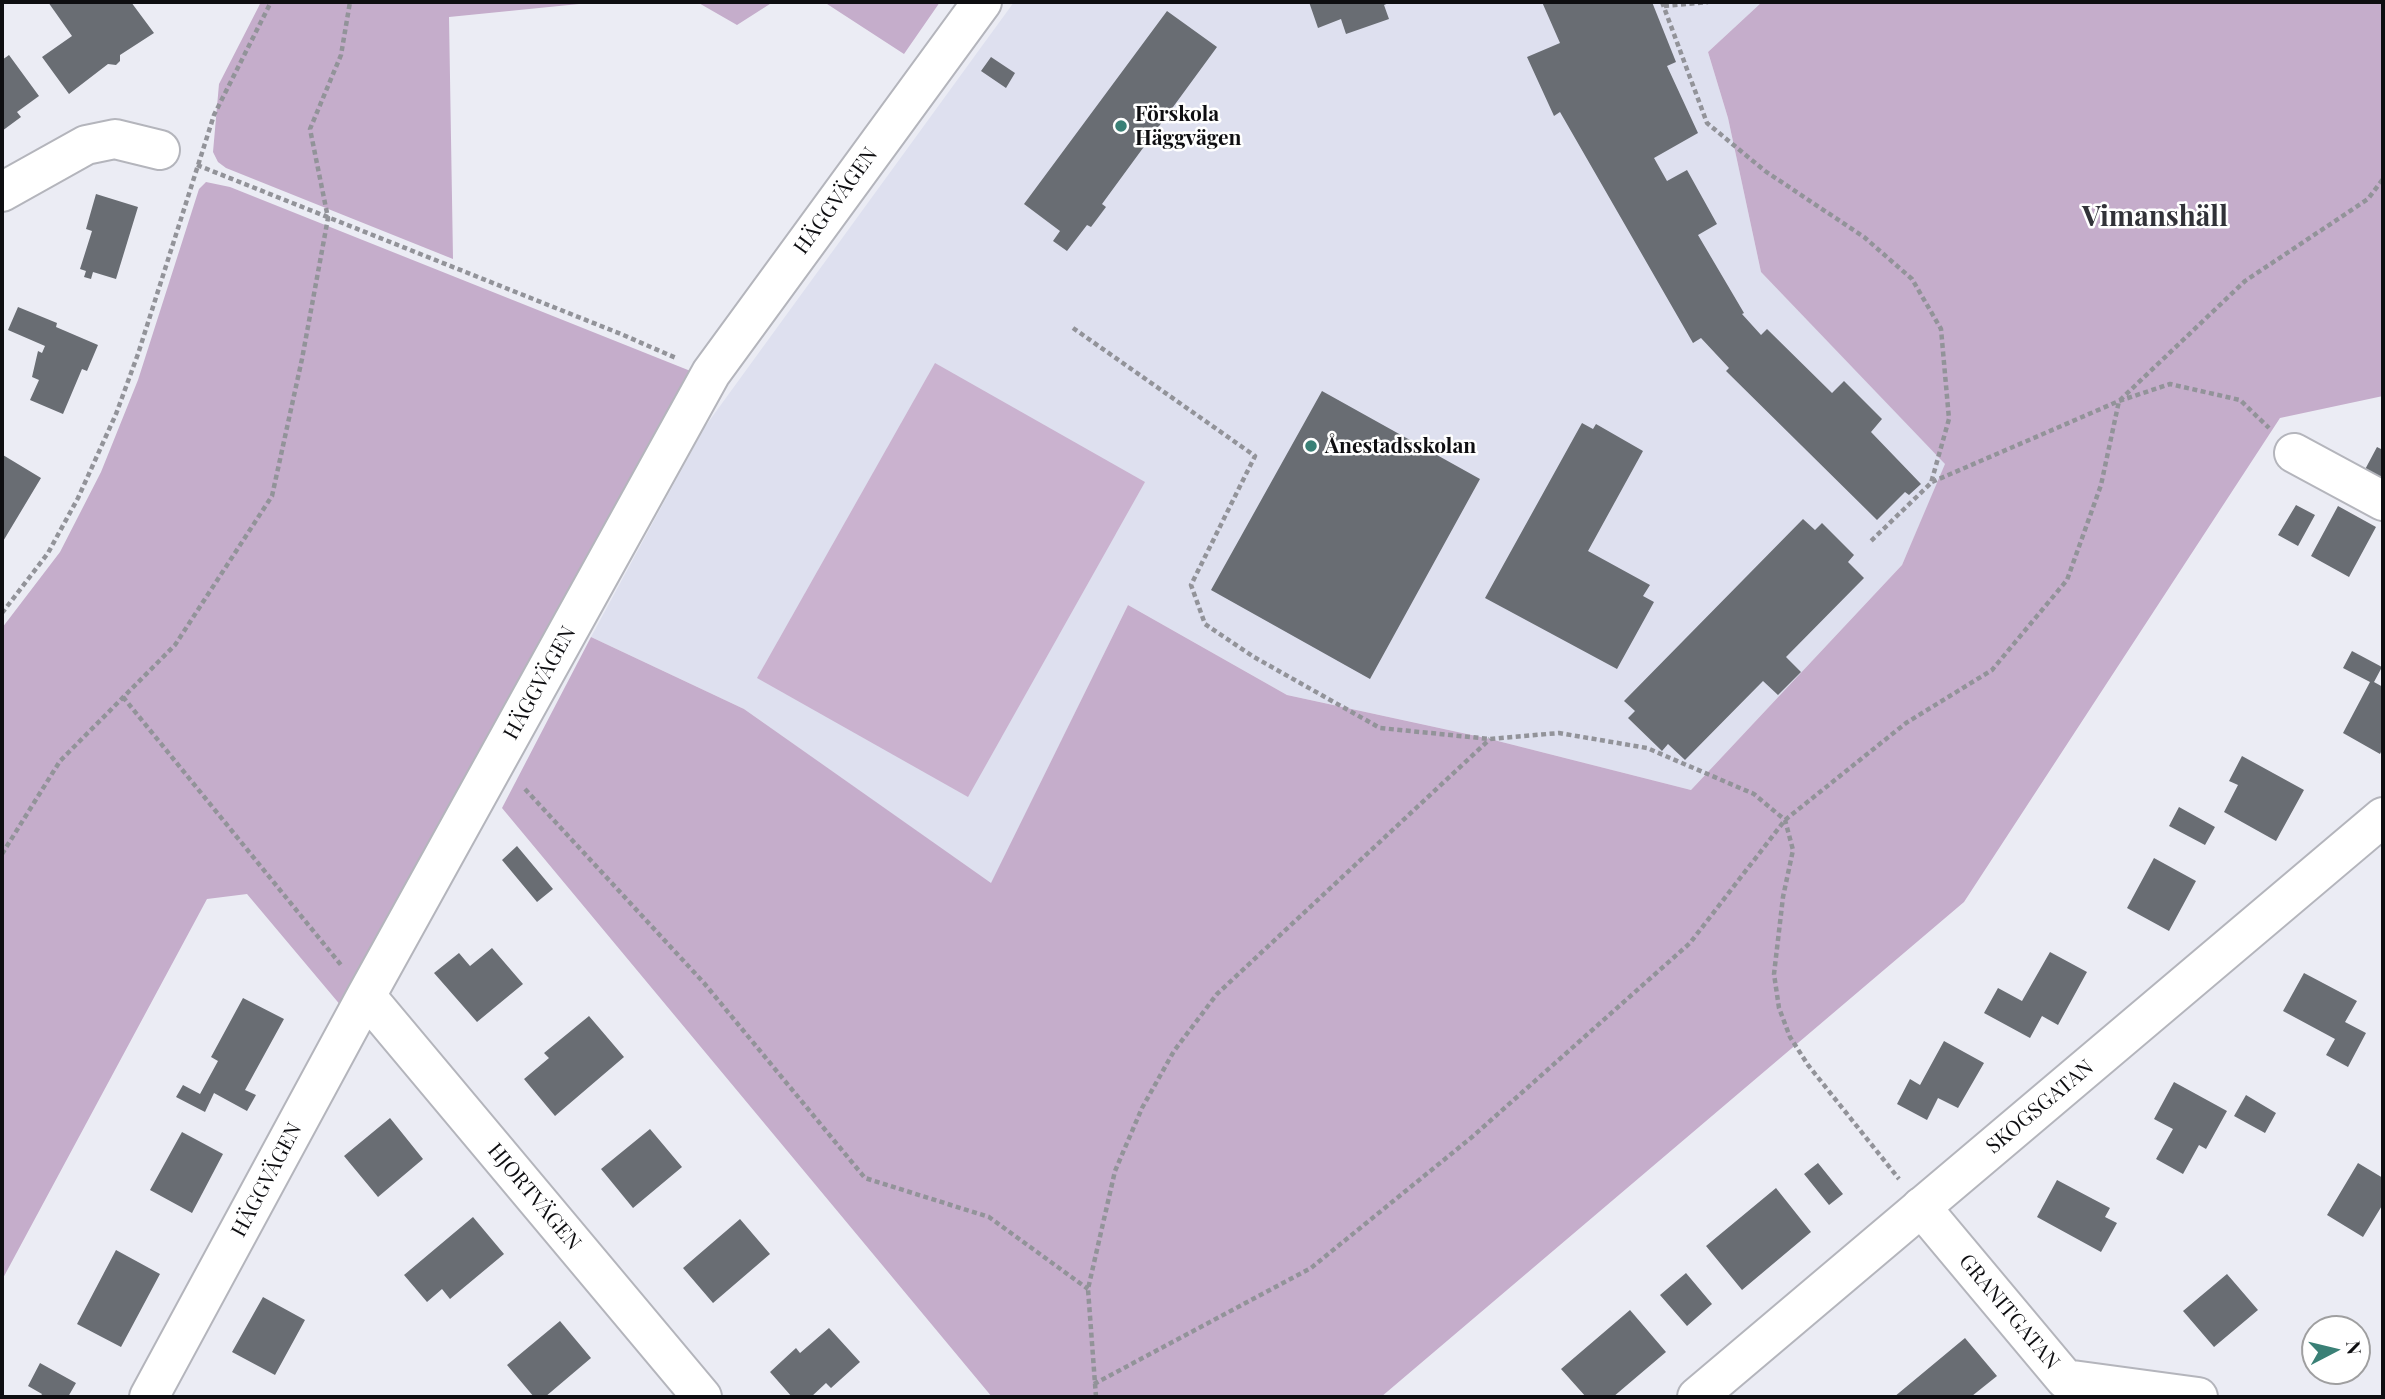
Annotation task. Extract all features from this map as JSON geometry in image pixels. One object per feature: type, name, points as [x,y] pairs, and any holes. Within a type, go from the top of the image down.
[{"type":"street","name":"HÄGGVÄGEN","points":[[149,1397],[366,996],[711,373],[982,2]]},
{"type":"street","points":[[2,192],[86,145],[115,139],[160,150]]},
{"type":"street","points":[[2294,453],[2383,501]]},
{"type":"street","name":"SKOGSGATAN","points":[[1697,1397],[2383,817]]},
{"type":"street","name":"HJORTVÄGEN","points":[[366,996],[702,1397]]},
{"type":"street","name":"GRANITGATAN","points":[[1921,1208],[2054,1388],[2197,1397]]},
{"type":"path","points":[[2,613],[48,553],[78,498],[116,414],[138,354],[214,115],[271,2]]},
{"type":"path","points":[[2,854],[60,761],[175,645],[272,496],[302,359],[328,218],[310,129],[341,55],[350,2]]},
{"type":"path","points":[[1708,2],[1663,4],[1707,123],[1765,171],[1874,245],[1912,279],[1941,329],[1949,419],[1931,483]]},
{"type":"path","points":[[160,150],[621,334],[711,373]]},
{"type":"path","points":[[1094,1384],[1311,1268],[1472,1137],[1690,943],[1785,820],[1906,723],[1992,670],[2067,580],[2101,485],[2119,401],[2245,281],[2368,199],[2383,179]]},
{"type":"path","points":[[1073,328],[1255,456],[1191,585],[1205,624],[1254,657],[1380,728],[1490,739],[1559,733],[1647,748],[1754,794],[1785,820],[1793,850],[1783,897],[1774,974],[1779,1008],[1790,1037],[1808,1065],[1921,1208]]},
{"type":"path","points":[[1871,541],[1931,483],[2119,401],[2170,384],[2240,400],[2294,453]]},
{"type":"path","points":[[123,697],[366,996]]},
{"type":"path","points":[[1096,1397],[1088,1289],[1115,1171],[1143,1108],[1174,1051],[1217,994],[1490,739]]},
{"type":"path","points":[[498,758],[704,984],[865,1178],[989,1217],[1088,1289]]},
{"type":"shaded area","points":[[261,2],[599,2],[449,17],[453,259],[226,168],[218,162],[213,152],[219,84]]},
{"type":"shaded area","points":[[697,2],[773,2],[737,25]]},
{"type":"shaded area","points":[[824,2],[940,2],[904,54]]},
{"type":"shaded area","name":"Ånestadsskolan","points":[[1014,2],[1762,2],[1708,52],[1728,118],[1761,272],[1946,464],[1902,565],[1691,790],[1490,739],[1287,695],[1128,605],[991,884],[744,709],[591,637],[704,428]]},
{"type":"shaded area","points":[[1762,2],[2383,2],[2383,396],[2280,418],[1964,902],[1381,1397],[992,1397],[502,808],[591,637],[744,709],[991,883],[1128,605],[1287,695],[1490,739],[1691,790],[1902,565],[1945,464],[1761,272],[1728,118],[1708,52]]},
{"type":"shaded area","points":[[206,182],[230,187],[693,372],[549,624],[342,1007],[247,894],[207,899],[2,1280],[2,628],[60,552],[101,472],[138,380],[199,189]]},
{"type":"shaded area","points":[[935,363],[1145,482],[968,797],[757,678]]},
{"type":"building","points":[[48,2],[131,2],[154,33],[120,55],[120,61],[116,65],[108,64],[69,94],[42,57],[72,36]]},
{"type":"building","points":[[1309,2],[1391,2],[1384,5],[1389,19],[1346,34],[1341,19],[1318,28]]},
{"type":"building","points":[[1542,2],[1652,2],[1676,62],[1667,66],[1698,133],[1654,158],[1667,181],[1687,170],[1717,224],[1698,235],[1744,313],[1742,314],[1761,335],[1767,329],[1832,393],[1844,381],[1882,419],[1871,432],[1921,484],[1909,495],[1905,492],[1877,520],[1726,371],[1729,368],[1701,338],[1693,343],[1560,112],[1554,116],[1527,57],[1560,43]]},
{"type":"building","name":"Förskola Häggvägen","points":[[1167,11],[1217,47],[1102,204],[1106,207],[1091,227],[1087,225],[1067,251],[1053,241],[1060,231],[1024,204]]},
{"type":"building","points":[[9,55],[39,96],[17,112],[21,117],[2,131],[2,60]]},
{"type":"building","points":[[991,57],[1015,73],[1006,88],[981,71]]},
{"type":"building","points":[[96,194],[138,207],[116,279],[93,272],[91,279],[84,277],[86,271],[80,269],[92,231],[86,229]]},
{"type":"building","points":[[18,307],[57,323],[56,327],[98,345],[87,371],[82,369],[63,414],[30,400],[39,380],[32,377],[38,351],[42,353],[45,346],[8,330]]},
{"type":"building","points":[[1322,391],[1480,479],[1370,679],[1211,590]]},
{"type":"building","points":[[1582,423],[1593,429],[1596,424],[1643,451],[1588,551],[1650,585],[1643,596],[1654,602],[1617,669],[1485,598]]},
{"type":"building","points":[[2377,447],[2383,450],[2383,489],[2361,477]]},
{"type":"building","points":[[3,455],[41,478],[2,543],[2,457]]},
{"type":"building","points":[[2296,505],[2315,515],[2298,546],[2278,535]]},
{"type":"building","points":[[2338,506],[2376,527],[2349,577],[2311,556]]},
{"type":"building","points":[[1803,519],[1815,530],[1822,523],[1854,555],[1848,562],[1864,578],[1786,657],[1801,672],[1778,695],[1763,681],[1685,760],[1668,744],[1662,751],[1628,718],[1635,711],[1624,701]]},
{"type":"building","points":[[2352,651],[2382,667],[2374,682],[2383,687],[2383,748],[2380,754],[2343,733],[2370,682],[2343,668]]},
{"type":"building","points":[[2242,756],[2304,790],[2276,841],[2224,812],[2238,785],[2229,781]]},
{"type":"building","points":[[2179,807],[2215,827],[2205,845],[2169,826]]},
{"type":"building","points":[[517,846],[553,889],[537,902],[502,860]]},
{"type":"building","points":[[2154,858],[2196,881],[2169,931],[2127,908]]},
{"type":"building","points":[[492,948],[523,984],[477,1022],[434,973],[459,953],[470,966]]},
{"type":"building","points":[[2050,952],[2087,972],[2058,1025],[2042,1016],[2030,1038],[1984,1013],[1998,988],[2022,1001]]},
{"type":"building","points":[[2304,973],[2357,1001],[2345,1022],[2366,1033],[2348,1067],[2326,1055],[2335,1039],[2283,1011]]},
{"type":"building","points":[[243,998],[284,1019],[245,1090],[256,1095],[247,1111],[214,1093],[205,1112],[176,1097],[183,1085],[200,1094],[218,1061],[211,1057]]},
{"type":"building","points":[[589,1016],[624,1057],[555,1116],[524,1079],[549,1058],[544,1053]]},
{"type":"building","points":[[1944,1041],[1984,1063],[1958,1108],[1938,1098],[1927,1120],[1897,1104],[1910,1079],[1920,1085]]},
{"type":"building","points":[[2174,1082],[2227,1111],[2206,1149],[2199,1145],[2183,1174],[2156,1159],[2173,1129],[2154,1119]]},
{"type":"building","points":[[2246,1095],[2276,1113],[2265,1133],[2234,1116]]},
{"type":"building","points":[[390,1118],[423,1159],[378,1197],[344,1156]]},
{"type":"building","points":[[650,1129],[682,1167],[633,1208],[601,1169]]},
{"type":"building","points":[[182,1132],[223,1154],[192,1213],[150,1190]]},
{"type":"building","points":[[1818,1163],[1843,1194],[1829,1205],[1804,1174]]},
{"type":"building","points":[[2358,1163],[2383,1178],[2383,1204],[2363,1237],[2327,1215]]},
{"type":"building","points":[[2057,1180],[2110,1208],[2105,1217],[2117,1223],[2101,1252],[2037,1217]]},
{"type":"building","points":[[1776,1188],[1811,1232],[1742,1290],[1706,1246]]},
{"type":"building","points":[[473,1217],[504,1254],[450,1299],[442,1289],[427,1302],[404,1275]]},
{"type":"building","points":[[740,1219],[770,1254],[713,1303],[683,1268]]},
{"type":"building","points":[[116,1250],[160,1274],[121,1347],[77,1324]]},
{"type":"building","points":[[1686,1273],[1712,1304],[1687,1326],[1660,1295]]},
{"type":"building","points":[[2227,1274],[2258,1310],[2214,1347],[2183,1311]]},
{"type":"building","points":[[263,1297],[305,1320],[275,1375],[232,1352]]},
{"type":"building","points":[[1630,1310],[1666,1352],[1613,1397],[1586,1397],[1561,1369]]},
{"type":"building","points":[[560,1321],[591,1358],[545,1397],[534,1397],[507,1365]]},
{"type":"building","points":[[829,1328],[860,1362],[831,1388],[826,1383],[811,1397],[792,1397],[770,1372],[796,1348],[800,1353]]},
{"type":"building","points":[[1965,1338],[1997,1376],[1972,1396],[1894,1397]]},
{"type":"building","points":[[40,1363],[76,1383],[68,1397],[40,1397],[42,1394],[28,1386]]},
{"type":"place","name":"Förskola Häggvägen","points":[[1121,126]]},
{"type":"place","name":"Ånestadsskolan","points":[[1311,446]]},
{"type":"district","name":"Vimanshäll","points":[[2155,217]]}]
